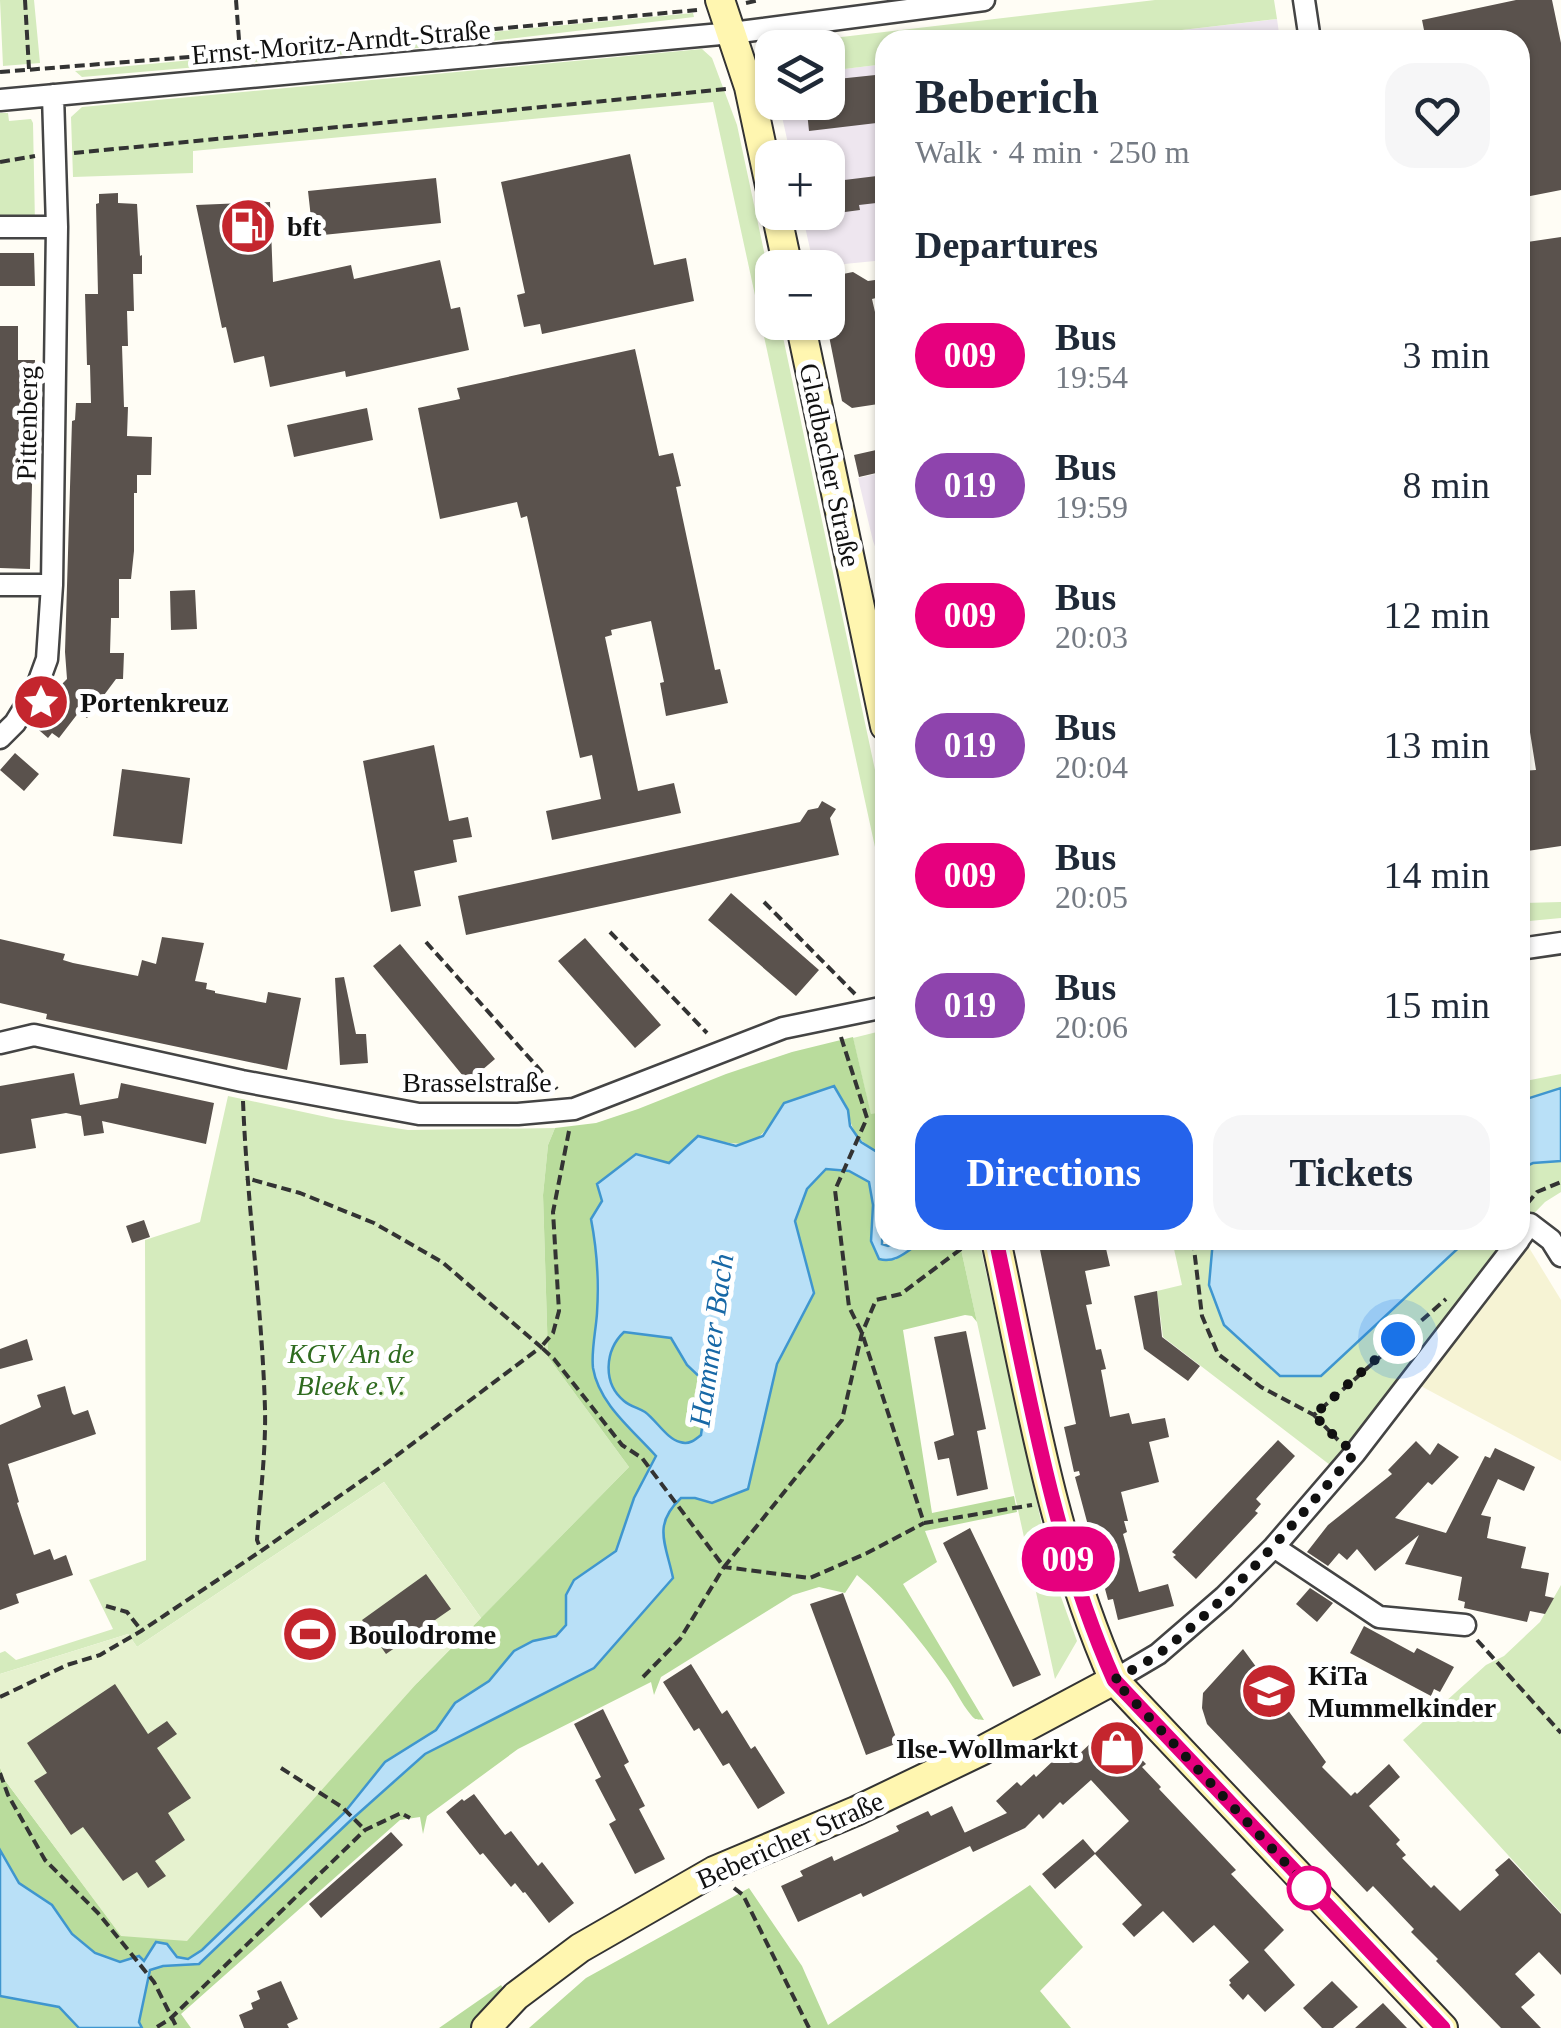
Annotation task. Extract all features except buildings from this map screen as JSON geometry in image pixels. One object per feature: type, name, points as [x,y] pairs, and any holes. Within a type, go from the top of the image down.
[{"type":"main road","points":[[725,13],[749,86],[760,140]]},
{"type":"main road","name":"Gladbacher Straße","points":[[804,340],[875,678]]},
{"type":"main road","points":[[998,1250],[1067,1556],[1092,1632],[1114,1680],[1444,2028]]},
{"type":"main road","name":"Bebericher Straße","points":[[486,2028],[516,1996],[580,1948],[714,1871],[928,1777],[1114,1680]]},
{"type":"street","name":"Ernst-Moritz-Arndt-Straße","points":[[0,100],[725,13],[984,0]]},
{"type":"street","points":[[1304,0],[1308,30]]},
{"type":"street","name":"Pittenberg","points":[[0,738],[36,688],[46,658],[52,585],[57,227],[54,95]]},
{"type":"street","points":[[0,227],[57,227]]},
{"type":"street","points":[[0,585],[52,585]]},
{"type":"street","points":[[1530,948],[1561,943]]},
{"type":"street","name":"Brasselstraße","points":[[0,1043],[34,1035],[242,1082],[419,1114],[518,1114],[574,1109],[783,1028],[875,1010]]},
{"type":"street","points":[[0,1028],[34,1035]]},
{"type":"street","points":[[1530,1231],[1551,1240],[1561,1256]]},
{"type":"street","points":[[1114,1680],[1158,1654],[1274,1547],[1355,1453],[1507,1250]]},
{"type":"street","points":[[1274,1547],[1380,1617],[1464,1625]]},
{"type":"path","points":[[26,0],[29,69]]},
{"type":"path","points":[[236,0],[240,53]]},
{"type":"path","points":[[0,72],[725,13],[760,0]]},
{"type":"path","points":[[0,162],[749,86]]},
{"type":"path","points":[[764,902],[875,1006]]},
{"type":"path","points":[[610,932],[723,1050]]},
{"type":"path","points":[[0,1697],[67,1665],[100,1655],[262,1551],[384,1465],[553,1334],[559,1310],[553,1212],[574,1109],[426,942]]},
{"type":"path","points":[[835,1019],[867,1118],[835,1190],[849,1308],[862,1333],[924,1523]]},
{"type":"path","points":[[242,1082],[265,1414],[258,1540],[262,1551]]},
{"type":"path","points":[[246,1178],[300,1193],[374,1222],[442,1262],[554,1359],[622,1445],[642,1458],[724,1567],[810,1578],[867,1554],[924,1523],[1053,1502]]},
{"type":"path","points":[[1530,1210],[1537,1192],[1561,1182]]},
{"type":"path","points":[[643,1677],[680,1639],[724,1567],[842,1420],[862,1333],[876,1300],[901,1294],[960,1250]]},
{"type":"path","points":[[1194,1250],[1202,1316],[1218,1354],[1261,1387],[1314,1415],[1355,1453]]},
{"type":"path","points":[[1314,1415],[1458,1290]]},
{"type":"path","points":[[106,1606],[127,1612],[141,1630]]},
{"type":"path","points":[[1464,1625],[1561,1733]]},
{"type":"path","points":[[282,1768],[342,1807],[365,1830]]},
{"type":"path","points":[[0,1773],[8,1796],[45,1860],[98,1913],[154,1982],[176,2028]]},
{"type":"path","points":[[158,2026],[365,1830],[401,1813],[410,1818]]},
{"type":"path","points":[[714,1871],[743,1895],[809,2028]]},
{"type":"shaded area","points":[[1277,19],[1279,30],[1182,30]]},
{"type":"shaded area","points":[[875,65],[875,261],[845,264],[845,250],[810,250],[806,230],[845,230],[845,140],[787,140],[783,120],[845,120],[845,69]]},
{"type":"shaded area","points":[[875,474],[875,546],[873,541],[858,478]]},
{"type":"shaded area","points":[[1530,1249],[1561,1300],[1561,1461],[1417,1384],[1513,1257]]},
{"type":"green space","points":[[0,0],[34,0],[40,63],[3,66]]},
{"type":"green space","points":[[1155,0],[1274,0],[1277,19],[1182,30],[901,30]]},
{"type":"green space","points":[[693,13],[694,17],[475,43],[82,77],[75,71]]},
{"type":"green space","points":[[875,33],[875,65],[845,69],[845,37]]},
{"type":"green space","points":[[702,49],[712,58],[737,125],[755,209],[755,230],[759,230],[764,250],[755,250],[755,295],[713,102],[193,151],[193,173],[73,177],[71,117],[82,107]]},
{"type":"green space","points":[[0,113],[8,113],[9,121],[31,119],[33,123],[35,224],[0,224]]},
{"type":"green space","points":[[765,340],[784,340],[875,770],[875,847]]},
{"type":"green space","points":[[1561,902],[1561,918],[1530,921],[1530,903]]},
{"type":"green space","points":[[875,1032],[875,1114],[871,1115],[853,1038]]},
{"type":"green space","points":[[853,1037],[871,1114],[875,1113],[875,1151],[852,1127],[848,1110],[784,1103],[758,1138],[741,1144],[698,1136],[669,1163],[602,1201],[591,1219],[596,1245],[597,1307],[593,1367],[618,1416],[656,1456],[634,1498],[616,1551],[574,1580],[566,1595],[566,1625],[556,1636],[533,1641],[514,1651],[489,1681],[455,1703],[436,1730],[385,1762],[344,1813],[202,1950],[188,1959],[177,1958],[167,1944],[144,1961],[138,1956],[120,1962],[95,1953],[72,1934],[52,1905],[19,1883],[0,1850],[0,1767],[4,1779],[121,1935],[418,1682],[629,1467],[548,1357],[543,1195],[548,1145],[555,1128],[596,1123],[792,1052]]},
{"type":"green space","points":[[1561,1074],[1561,1088],[1530,1098],[1530,1080]]},
{"type":"green space","name":"KGV An de Bleek e.V.","points":[[228,1096],[408,1130],[555,1128],[548,1145],[543,1195],[548,1357],[629,1467],[481,1618],[384,1482],[137,1647],[128,1634],[0,1674],[0,1653],[5,1651],[16,1660],[113,1629],[89,1580],[146,1560],[145,1240],[200,1222]]},
{"type":"green space","points":[[1561,1161],[1561,1192],[1530,1218],[1530,1164]]},
{"type":"green space","points":[[826,1169],[849,1171],[869,1182],[873,1205],[871,1241],[875,1250],[882,1250],[895,1260],[910,1250],[961,1250],[977,1322],[965,1315],[903,1330],[932,1513],[1014,1496],[1017,1512],[925,1531],[937,1562],[903,1584],[984,1720],[971,1715],[915,1635],[857,1575],[845,1593],[819,1587],[793,1595],[661,1677],[654,1695],[651,1682],[518,1749],[427,1816],[423,1834],[420,1817],[400,1820],[181,2014],[191,2028],[142,2028],[139,2022],[150,1970],[199,1964],[426,1754],[594,1667],[673,1578],[664,1535],[672,1508],[681,1498],[695,1497],[712,1503],[748,1489],[777,1364],[814,1293],[795,1221],[807,1189]]},
{"type":"green space","points":[[961,1250],[981,1250],[1053,1575],[1077,1641],[1055,1679]]},
{"type":"green space","points":[[1174,1250],[1212,1250],[1209,1285],[1321,1376],[1456,1250],[1502,1250],[1334,1468],[1163,1337],[1157,1291],[1182,1285]]},
{"type":"green space","points":[[624,1332],[671,1338],[687,1365],[705,1382],[701,1435],[694,1441],[675,1440],[645,1412],[617,1394],[609,1376],[610,1357]]},
{"type":"green space","points":[[384,1482],[481,1618],[418,1682],[187,1941],[121,1936],[4,1779],[0,1767],[0,1674],[128,1634],[137,1647]]},
{"type":"green space","points":[[1561,1585],[1561,1913],[1403,1740],[1540,1622]]},
{"type":"green space","points":[[1030,1885],[1083,1947],[1040,1991],[1071,2028],[529,2028],[586,1978],[749,1888],[802,1966],[828,2025]]},
{"type":"green space","points":[[501,1985],[507,1994],[472,2028],[439,2028]]},
{"type":"green space","points":[[0,1996],[59,2007],[79,2028],[0,2028]]},
{"type":"water","name":"Hammer Bach","points":[[834,1086],[848,1110],[850,1126],[861,1142],[875,1151],[875,1250],[871,1241],[873,1205],[869,1182],[849,1171],[826,1169],[807,1189],[795,1221],[814,1293],[777,1364],[748,1489],[712,1503],[681,1498],[672,1508],[664,1535],[673,1578],[594,1668],[425,1754],[199,1964],[150,1970],[139,2022],[142,2028],[79,2028],[59,2007],[0,1996],[0,1850],[19,1883],[52,1905],[72,1934],[95,1953],[120,1962],[139,1956],[144,1961],[156,1942],[167,1944],[177,1957],[188,1959],[344,1813],[385,1762],[436,1730],[455,1703],[489,1681],[514,1651],[533,1641],[556,1636],[566,1625],[566,1595],[574,1580],[616,1551],[634,1498],[656,1456],[610,1405],[593,1368],[598,1290],[591,1219],[602,1201],[597,1184],[636,1154],[669,1163],[698,1136],[736,1146],[763,1136],[784,1103]],"holes":[[[624,1332],[671,1338],[687,1365],[705,1382],[706,1398],[701,1435],[686,1443],[671,1437],[645,1412],[624,1401],[609,1376],[613,1348]]]},
{"type":"water","points":[[1561,1088],[1561,1161],[1530,1164],[1530,1098]]},
{"type":"water","points":[[875,1250],[909,1250],[897,1258],[879,1259]]},
{"type":"water","points":[[1212,1250],[1456,1250],[1321,1376],[1280,1376],[1224,1325],[1209,1285]]},
{"type":"bus line","name":"009","points":[[998,1250],[1067,1556],[1092,1632],[1114,1680],[1443,2028]]},
{"type":"place","name":"bft","points":[[248,226]]},
{"type":"place","name":"Portenkreuz","points":[[41,702]]},
{"type":"place","name":"Boulodrome","points":[[310,1634]]},
{"type":"place","name":"KiTa Mummelkinder","points":[[1269,1691]]},
{"type":"place","name":"Ilse-Wollmarkt","points":[[1117,1748]]},
{"type":"route","points":[[1309,1888],[1114,1680],[1158,1654],[1224,1597],[1274,1547],[1355,1453],[1314,1415],[1398,1339]]}]
